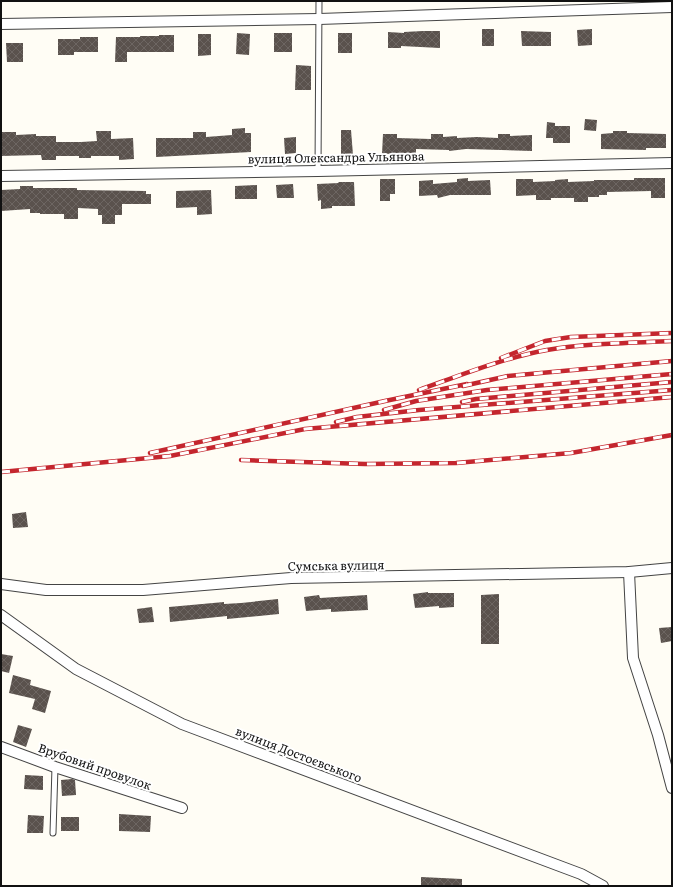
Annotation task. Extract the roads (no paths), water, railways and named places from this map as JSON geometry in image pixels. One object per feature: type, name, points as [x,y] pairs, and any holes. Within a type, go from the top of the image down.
[{"type":"street","points":[[1,24],[319,19],[672,6]]},
{"type":"street","name":"вулиця Олександра Ульянова","points":[[1,176],[672,163]]},
{"type":"street","name":"Сумська вулиця","points":[[1,584],[46,590],[143,590],[291,578],[629,572],[672,568]]},
{"type":"street","points":[[629,572],[633,658],[658,735],[672,788]]},
{"type":"street","name":"вулиця Достоєвського","points":[[1,616],[76,669],[182,724],[581,874],[603,886]]},
{"type":"street","name":"Врубовий провулок","points":[[1,747],[55,767],[182,808]]},
{"type":"lane","points":[[318,170],[319,1]]},
{"type":"lane","points":[[53,833],[55,767]]},
{"type":"railway","points":[[501,358],[545,341],[571,337],[672,333]]},
{"type":"railway","points":[[419,390],[498,362],[531,353],[593,345],[672,341]]},
{"type":"railway","points":[[463,386],[508,376],[672,361]]},
{"type":"railway","points":[[384,410],[416,401],[487,390],[672,374]]},
{"type":"railway","points":[[462,402],[476,399],[672,382]]},
{"type":"railway","points":[[150,453],[467,384]]},
{"type":"railway","points":[[336,422],[357,417],[419,410],[672,390]]},
{"type":"railway","points":[[1,472],[170,456],[305,429],[672,397]]},
{"type":"railway","points":[[241,460],[365,464],[456,463],[571,453],[672,435]]}]
